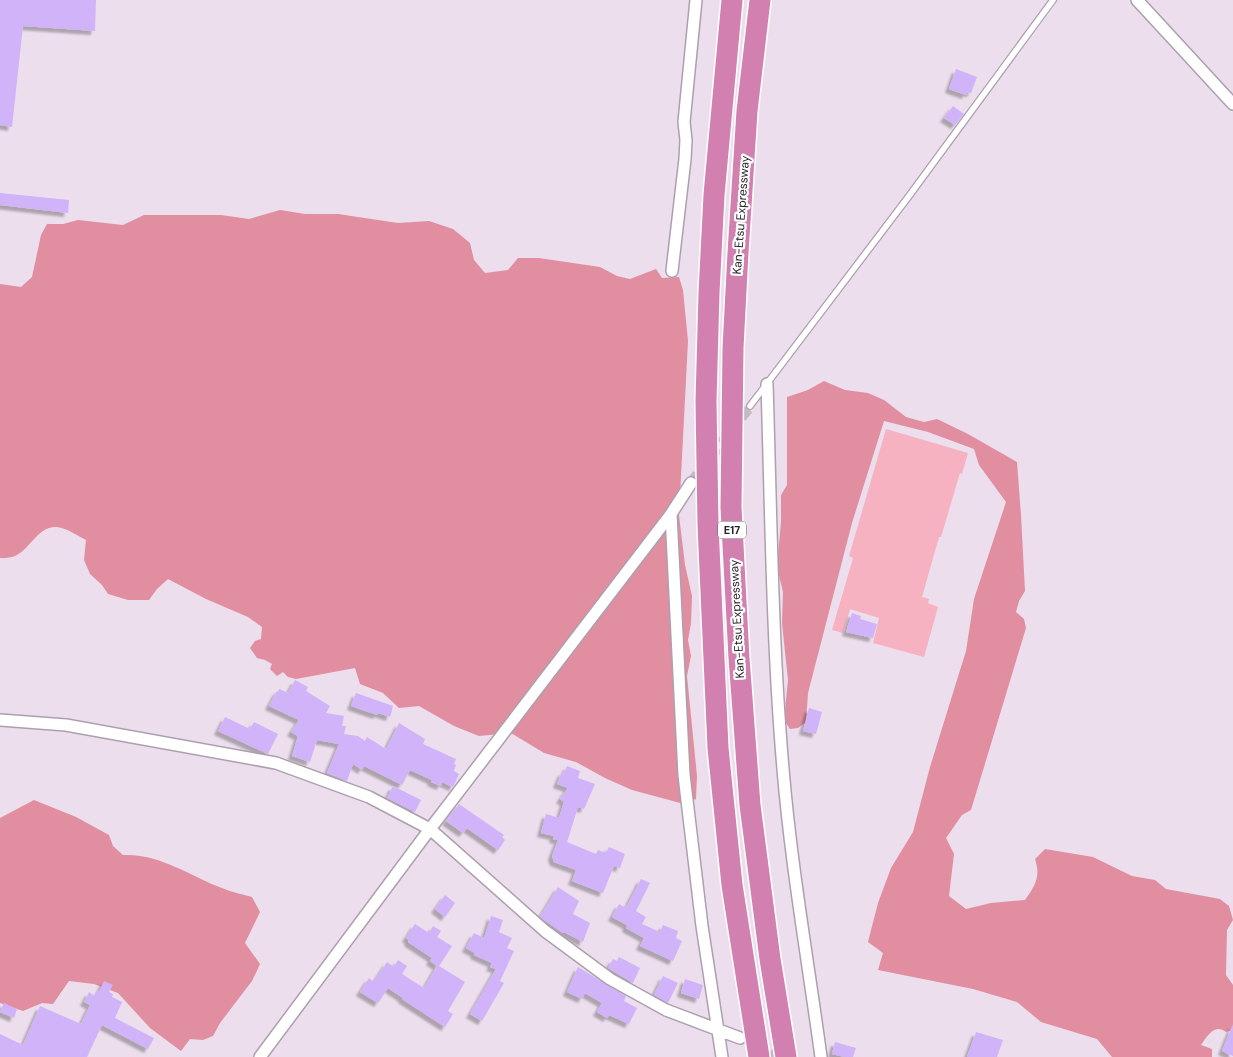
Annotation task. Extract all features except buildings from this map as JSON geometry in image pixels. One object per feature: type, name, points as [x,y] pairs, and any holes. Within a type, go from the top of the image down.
[{"type":"highway","name":"Kan-Etsu Expressway","points":[[732,0],[715,185],[709,293],[706,401],[708,525],[718,748],[732,885],[759,1057]]},
{"type":"highway","name":"Kan-Etsu Expressway","points":[[760,0],[747,111],[738,253],[731,507],[739,658],[750,805],[770,959],[786,1057]]},
{"type":"street","points":[[672,271],[685,159],[686,140],[684,122],[696,0]]},
{"type":"street","points":[[1137,0],[1233,104]]},
{"type":"street","points":[[767,384],[770,546],[778,711],[796,884],[821,1057]]},
{"type":"street","points":[[260,1057],[430,829],[671,514],[691,483]]},
{"type":"street","points":[[671,514],[685,785],[702,926],[722,1057]]},
{"type":"street","points":[[0,720],[66,725],[276,763],[369,797],[430,829],[545,931],[610,979],[666,1010],[740,1038]]},
{"type":"lane","points":[[750,406],[1053,0]]},
{"type":"shaded area","points":[[280,210],[305,214],[338,214],[398,223],[429,221],[453,229],[470,243],[474,260],[485,273],[508,270],[518,258],[539,258],[600,267],[617,276],[630,279],[656,269],[662,278],[679,277],[683,290],[688,341],[679,515],[685,565],[692,596],[688,640],[691,656],[687,676],[697,776],[696,799],[684,804],[632,790],[576,762],[544,753],[511,733],[479,736],[454,726],[419,706],[399,708],[383,693],[360,684],[355,668],[296,679],[288,677],[283,672],[277,676],[270,669],[272,664],[257,658],[250,648],[255,641],[261,639],[262,627],[248,617],[206,599],[168,579],[149,600],[128,600],[108,594],[102,585],[90,574],[84,560],[86,540],[65,529],[50,528],[38,535],[18,554],[0,558],[0,284],[21,287],[32,277],[41,235],[47,224],[63,224],[78,220],[123,225],[144,215],[221,215],[249,219]]},
{"type":"shaded area","points":[[824,381],[845,390],[868,393],[884,400],[906,417],[924,422],[937,419],[1017,462],[1025,591],[1019,601],[1016,612],[1024,619],[1026,628],[971,810],[962,815],[946,838],[954,854],[949,896],[966,909],[991,903],[1025,900],[1036,881],[1037,865],[1035,859],[1045,849],[1093,857],[1132,876],[1155,880],[1166,889],[1220,899],[1229,906],[1233,920],[1227,930],[1226,975],[1233,985],[1233,1030],[1226,1032],[1218,1029],[1206,1038],[1201,1045],[1212,1049],[1212,1057],[1112,1057],[1097,1039],[1041,1022],[1017,1002],[973,989],[878,970],[883,953],[868,942],[878,903],[891,868],[913,832],[930,767],[966,651],[974,599],[1006,502],[979,465],[974,449],[928,432],[884,421],[852,523],[808,693],[806,722],[798,728],[790,729],[784,720],[788,680],[782,623],[783,592],[777,567],[781,495],[787,485],[787,397],[808,390]]},
{"type":"shaded area","points":[[886,429],[968,453],[941,537],[939,537],[922,597],[929,599],[928,603],[938,607],[924,657],[873,643],[879,618],[850,609],[843,633],[832,630],[853,558],[849,556]]},
{"type":"shaded area","points":[[34,800],[76,817],[109,835],[113,846],[123,855],[136,855],[162,861],[225,889],[252,897],[260,912],[245,943],[260,964],[252,981],[220,1023],[213,1036],[203,1040],[190,1039],[181,1051],[150,1028],[118,993],[94,984],[69,981],[53,1004],[42,1003],[23,1011],[0,1003],[0,818]]},
{"type":"tunnel","points":[[691,483],[750,406]]},
{"type":"tunnel","points":[[755,1046],[778,1057]]}]
